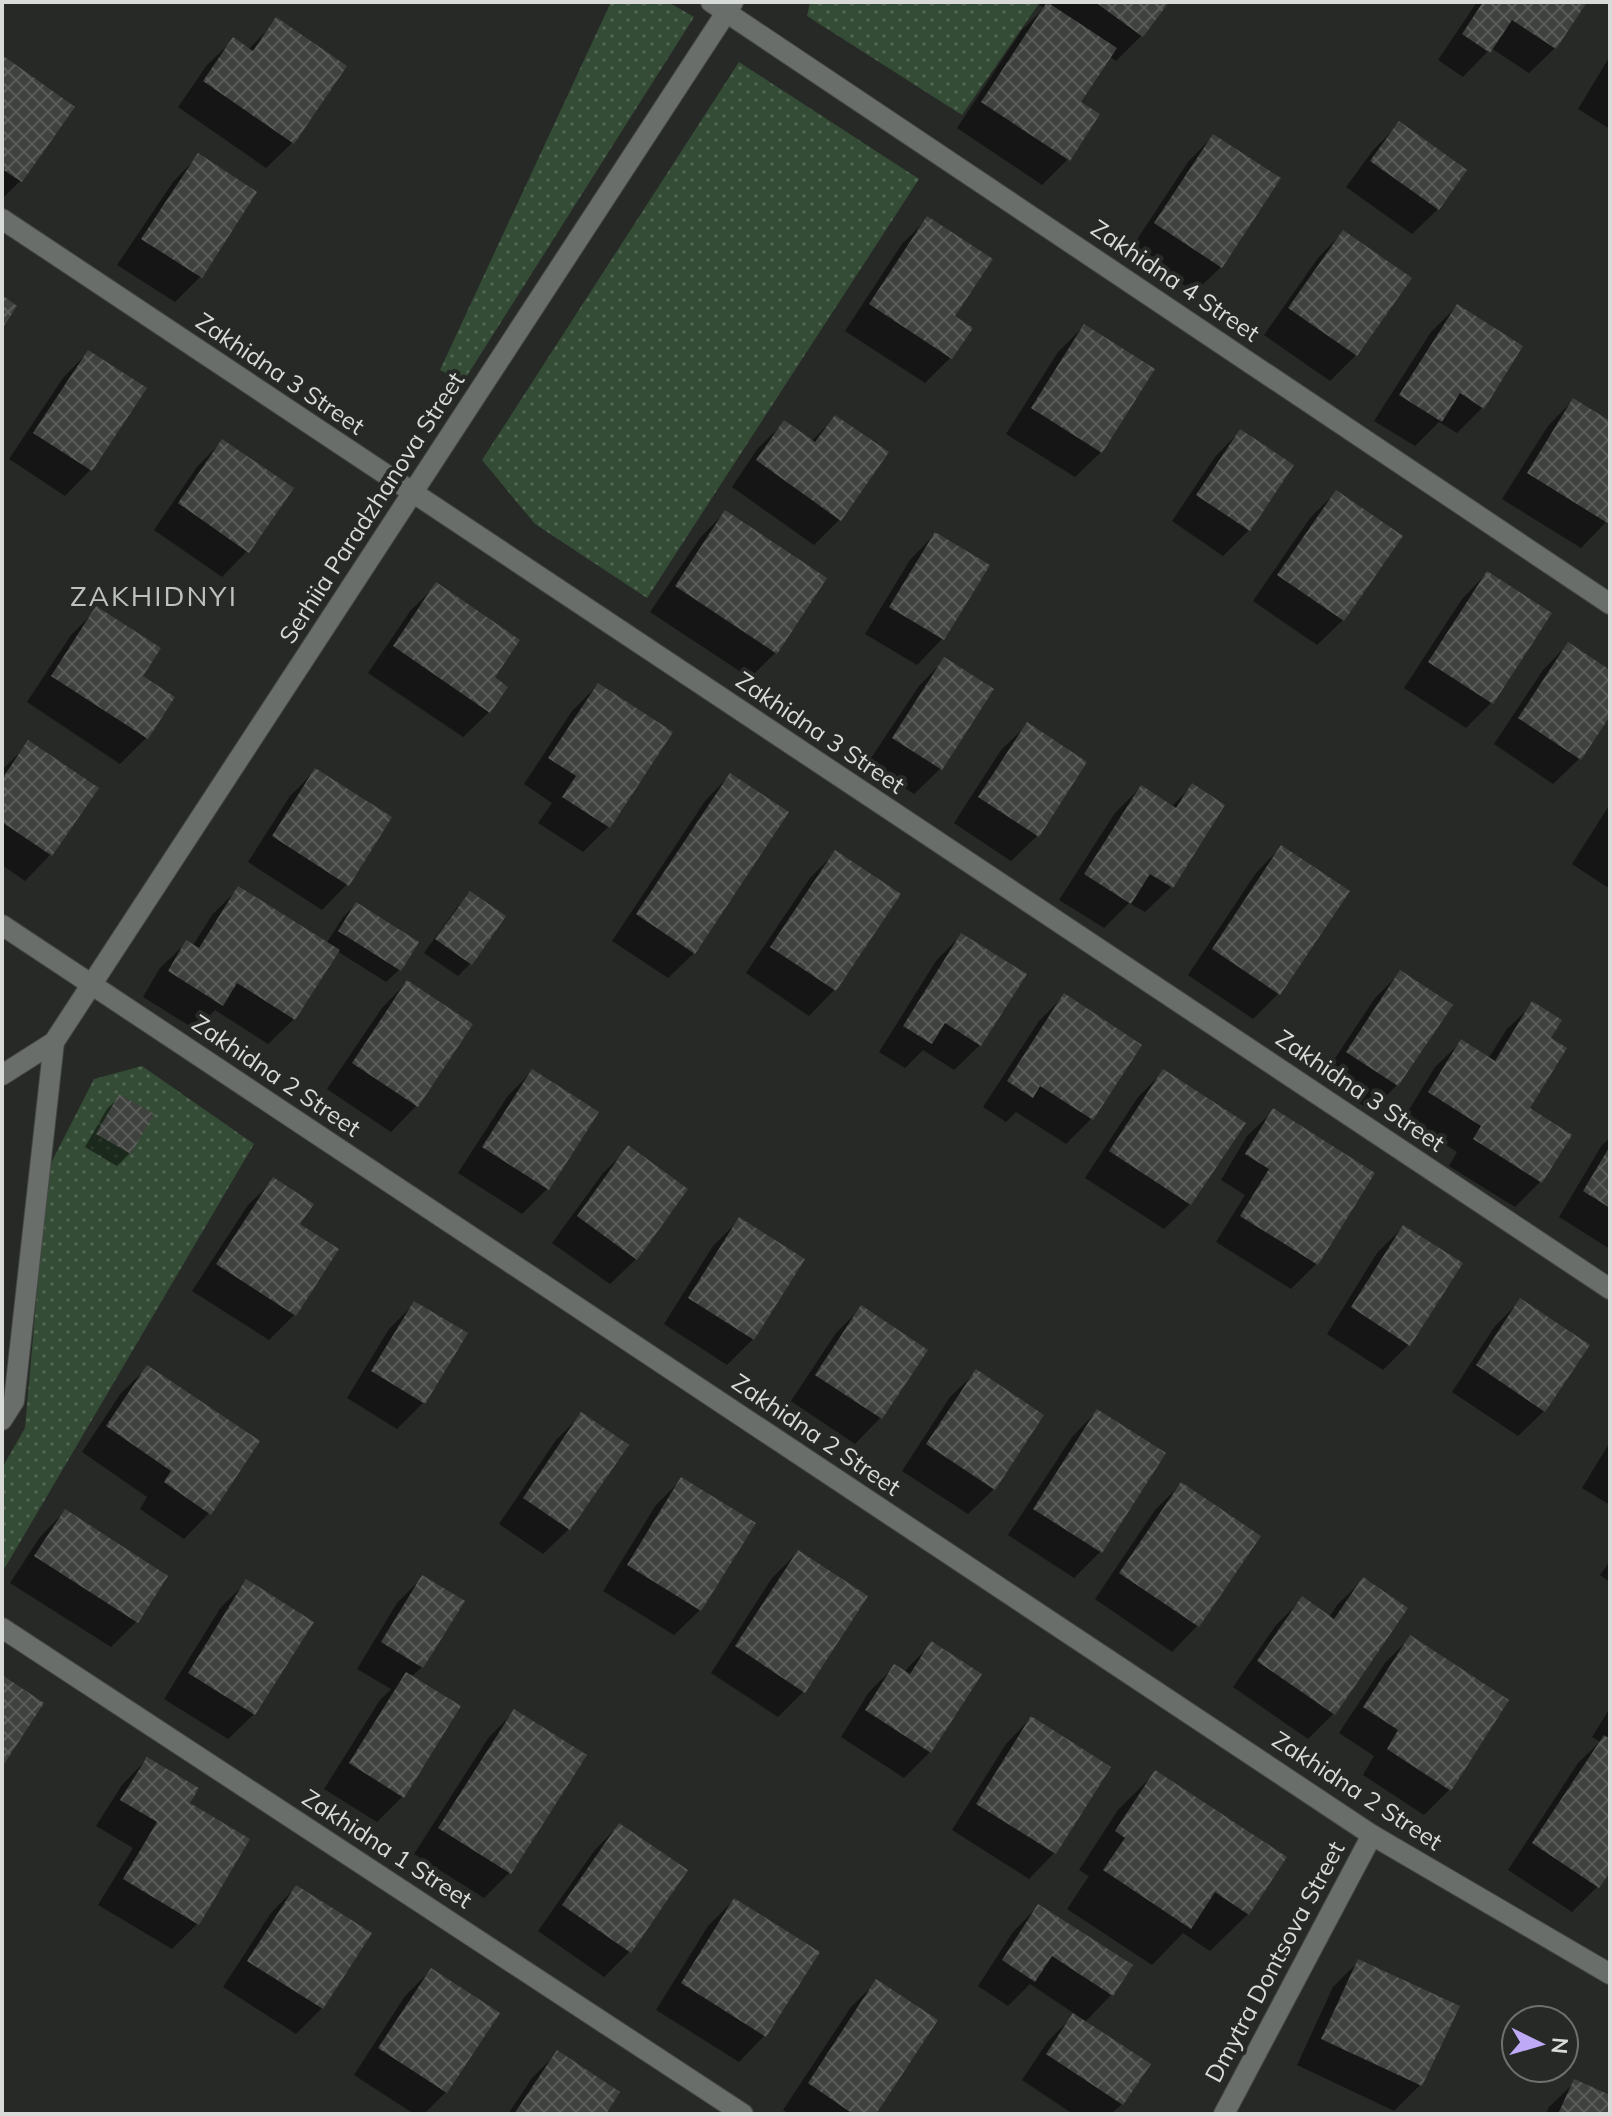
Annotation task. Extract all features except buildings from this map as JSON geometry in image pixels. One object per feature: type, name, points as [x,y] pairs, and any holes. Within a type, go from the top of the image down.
[{"type":"street","name":"Serhiia Paradzhanova Street","points":[[2,1075],[54,1042],[412,494],[724,5]]},
{"type":"street","name":"Zakhidna 4 Street","points":[[724,5],[1610,604]]},
{"type":"street","name":"Zakhidna 3 Street","points":[[2,219],[1610,1289]]},
{"type":"street","name":"Zakhidna 2 Street","points":[[2,925],[1372,1835],[1610,1974]]},
{"type":"street","name":"Serhiia Paradzhanova Street","points":[[2,1420],[14,1401],[54,1042]]},
{"type":"street","name":"Zakhidna 1 Street","points":[[2,1628],[743,2114]]},
{"type":"street","name":"Dmytra Dontsova Street","points":[[1224,2114],[1372,1835]]},
{"type":"green space","points":[[611,2],[668,2],[694,17],[463,382],[440,370]]},
{"type":"green space","points":[[810,2],[1040,2],[962,115],[807,16]]},
{"type":"green space","points":[[739,62],[919,179],[647,598],[535,524],[482,460]]},
{"type":"green space","points":[[142,1066],[254,1144],[3,1571],[2,1468],[25,1428],[48,1169],[94,1079]]},
{"type":"district","name":"ZAKHIDNYI","points":[[154,596]]}]
